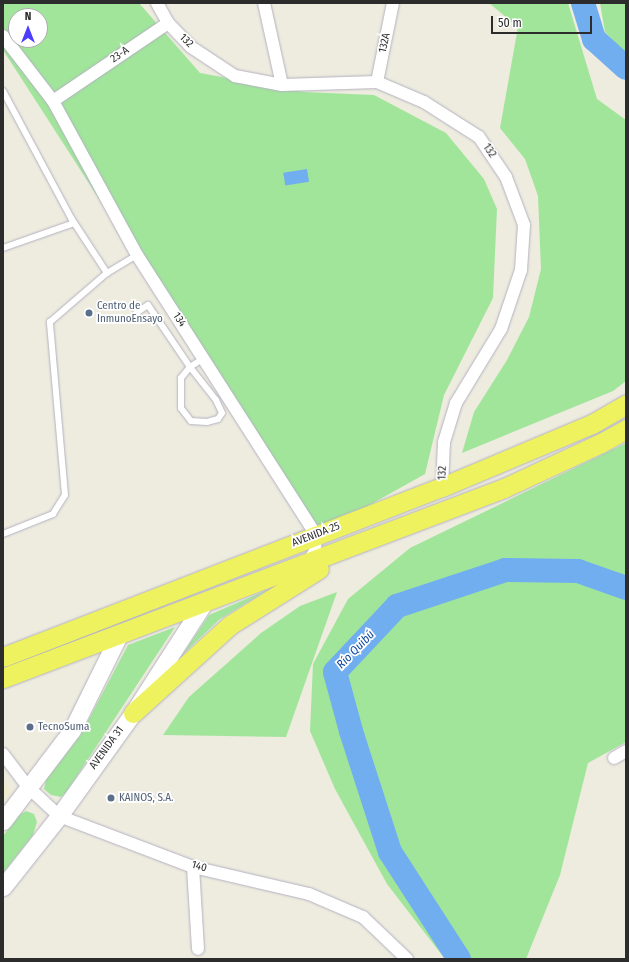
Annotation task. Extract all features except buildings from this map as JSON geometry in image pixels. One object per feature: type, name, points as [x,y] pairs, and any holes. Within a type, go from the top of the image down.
[{"type":"main road","name":"AVENIDA 25","points":[[3,657],[442,487],[592,424],[626,404]]},
{"type":"main road","points":[[3,678],[306,565],[504,488],[601,443],[626,429]]},
{"type":"main road","points":[[133,713],[230,625],[308,575],[403,526]]},
{"type":"main road","points":[[3,821],[72,730],[120,634],[144,602]]},
{"type":"main road","name":"AVENIDA 31","points":[[3,888],[59,816],[133,713],[204,603]]},
{"type":"street","points":[[157,3],[168,23]]},
{"type":"street","points":[[264,3],[282,85]]},
{"type":"street","name":"132A","points":[[376,82],[393,3]]},
{"type":"street","name":"132","points":[[168,23],[191,47],[235,76],[282,85],[376,82],[424,102],[478,137],[506,177],[524,224],[521,270],[501,329],[456,403],[444,442],[442,487]]},
{"type":"street","name":"23-A","points":[[53,101],[168,23]]},
{"type":"street","name":"134","points":[[3,36],[53,101],[137,255],[316,535]]},
{"type":"street","points":[[306,565],[315,551],[316,535]]},
{"type":"street","points":[[614,758],[626,751]]},
{"type":"street","name":"140","points":[[3,754],[28,787],[59,816],[194,867],[309,894],[363,918],[407,959]]},
{"type":"street","points":[[194,867],[198,949]]},
{"type":"lane","points":[[3,90],[74,223],[107,274]]},
{"type":"lane","points":[[3,248],[74,223]]},
{"type":"lane","points":[[3,534],[53,514],[65,495],[50,322],[107,274],[137,255]]},
{"type":"lane","points":[[136,313],[148,305],[190,367],[216,400],[222,413],[218,419],[207,422],[191,421],[182,408],[181,378],[190,367],[204,358]]},
{"type":"shaded area","points":[[3,778],[11,792],[3,803]]},
{"type":"green space","points":[[3,3],[139,3],[200,73],[304,92],[374,95],[446,133],[484,179],[497,209],[493,298],[444,395],[425,474],[316,535],[3,50]]},
{"type":"green space","points":[[489,3],[568,3],[597,99],[626,120],[626,381],[613,391],[462,453],[474,412],[507,360],[529,317],[541,269],[538,196],[525,159],[500,128],[518,27]]},
{"type":"green space","points":[[600,3],[626,3],[626,54],[605,32]]},
{"type":"green space","points":[[626,443],[626,742],[588,763],[560,875],[526,959],[445,959],[387,884],[335,789],[310,731],[313,664],[348,599],[410,548]]},
{"type":"green space","points":[[269,589],[220,619],[183,654],[209,615]]},
{"type":"green space","points":[[337,592],[286,737],[163,735],[189,697],[261,633],[300,606]]},
{"type":"green space","points":[[175,627],[67,791],[61,797],[51,795],[44,789],[46,780],[80,736],[128,645]]},
{"type":"green space","points":[[26,811],[34,814],[37,822],[33,835],[3,873],[3,836],[19,815]]},
{"type":"water","points":[[307,169],[309,182],[285,186],[283,173]]},
{"type":"waterway","name":"Río Quibú","points":[[583,3],[594,39],[626,68]]},
{"type":"waterway","name":"Río Quibú","points":[[459,959],[390,852],[351,731],[335,672],[397,606],[505,570],[578,571],[626,588]]},
{"type":"place","name":"Centro de InmunoEnsayo","points":[[89,313]]},
{"type":"place","name":"TecnoSuma","points":[[30,727]]},
{"type":"place","name":"KAINOS, S.A.","points":[[111,798]]}]
